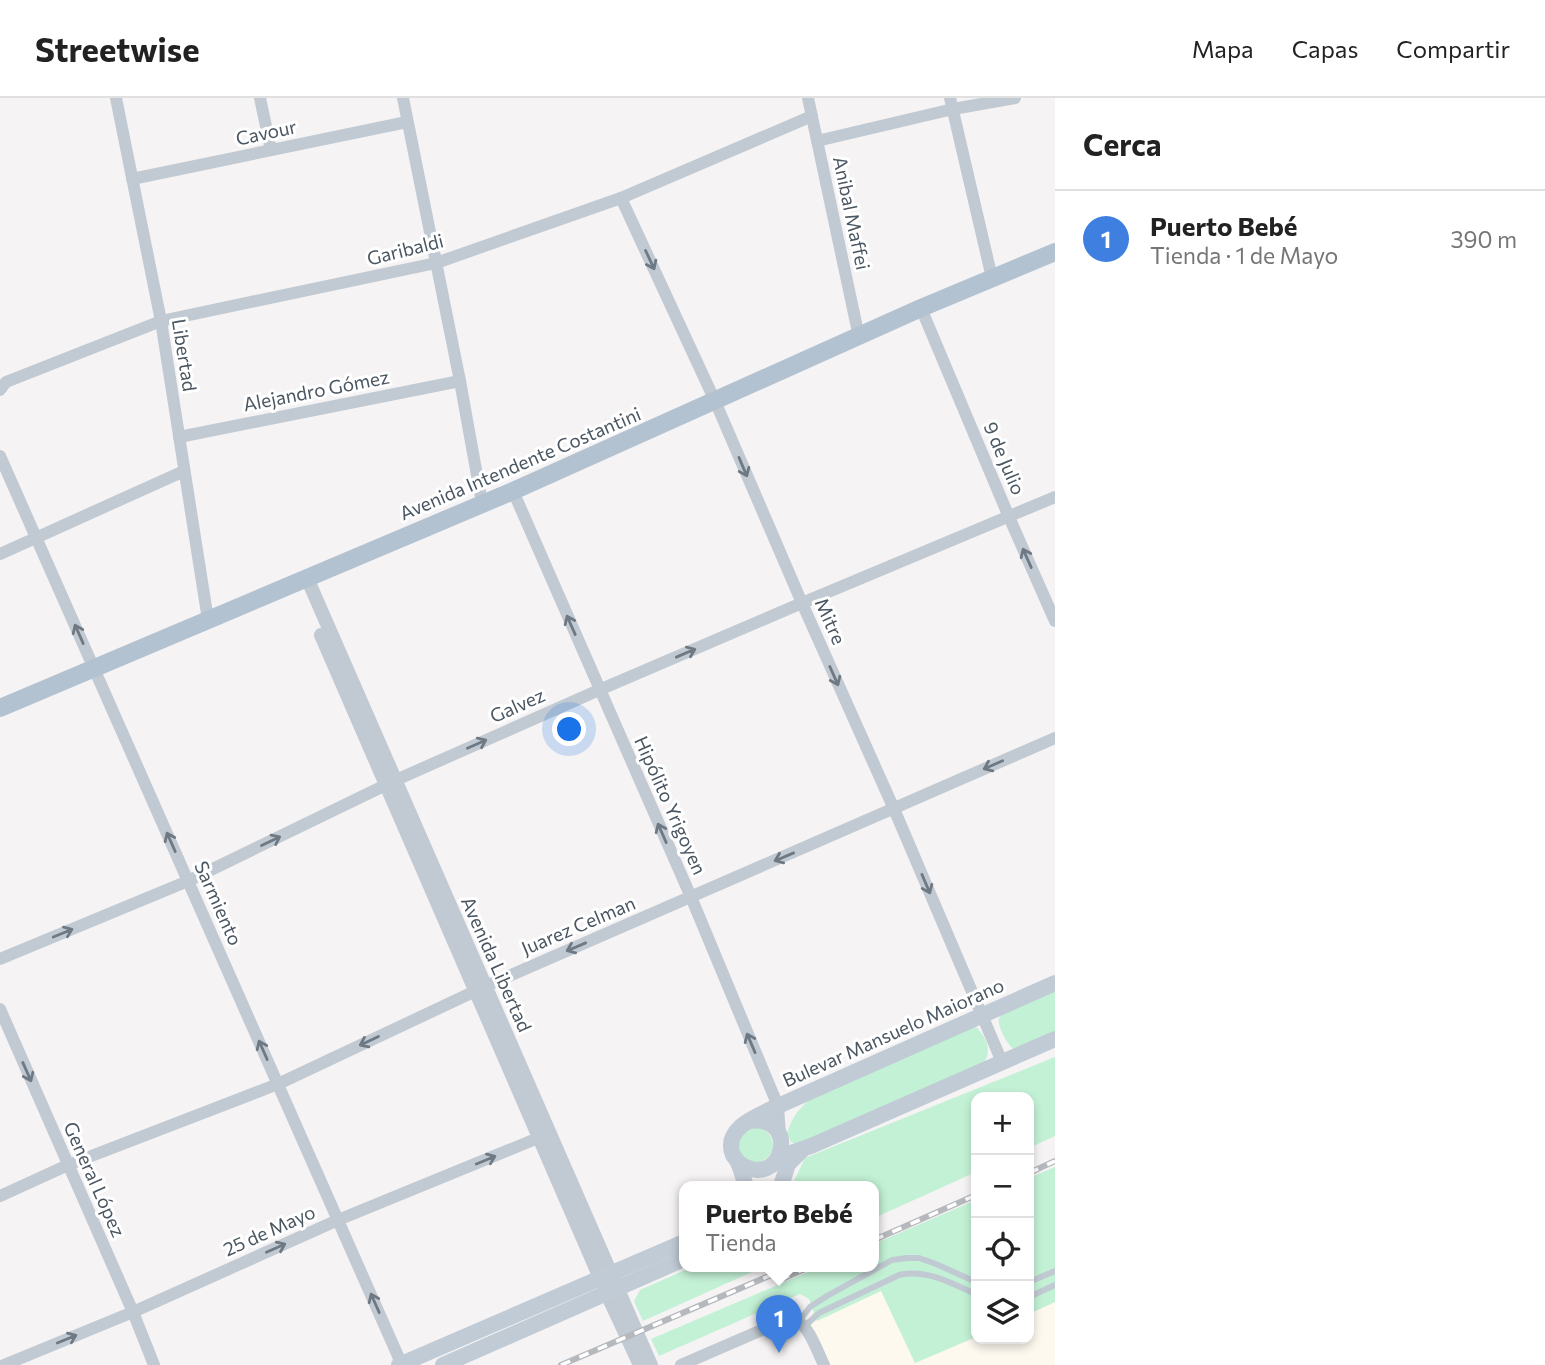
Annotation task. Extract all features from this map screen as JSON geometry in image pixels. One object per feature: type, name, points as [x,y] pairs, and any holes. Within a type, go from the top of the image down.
[{"type":"main road","name":"Avenida Intendente Costantini","points":[[0,708],[513,491],[1055,252]]},
{"type":"main road","name":"Bulevar Mansuelo Maiorano","points":[[749,1121],[1055,983]]},
{"type":"main road","points":[[778,1158],[802,1150],[1055,1039]]},
{"type":"main road","points":[[738,1163],[754,1170],[771,1166],[782,1148],[781,1138],[775,1128],[765,1121],[757,1120],[738,1127],[732,1139],[732,1147],[744,1181]]},
{"type":"main road","points":[[783,1181],[788,1164],[802,1150]]},
{"type":"main road","points":[[778,1158],[780,1181]]},
{"type":"main road","points":[[443,1365],[610,1284],[679,1245]]},
{"type":"main road","points":[[401,1365],[610,1284],[679,1261]]},
{"type":"street","name":"Libertad","points":[[116,98],[160,321],[208,621]]},
{"type":"street","points":[[260,98],[271,150]]},
{"type":"street","points":[[403,98],[482,503]]},
{"type":"street","name":"Anibal Maffei","points":[[808,98],[859,337]]},
{"type":"street","points":[[817,142],[952,104],[1015,98]]},
{"type":"street","points":[[952,104],[992,278]]},
{"type":"street","name":"Garibaldi","points":[[0,390],[6,382],[160,321],[436,263],[621,198],[812,116]]},
{"type":"street","name":"Cavour","points":[[132,179],[407,122]]},
{"type":"street","name":"Mitre","points":[[621,198],[715,401],[1002,1062]]},
{"type":"street","name":"9 de Julio","points":[[921,309],[1055,621]]},
{"type":"street","name":"Alejandro Gómez","points":[[179,437],[460,382]]},
{"type":"street","name":"Sarmiento","points":[[0,456],[401,1365]]},
{"type":"street","points":[[0,554],[184,471]]},
{"type":"street","name":"Hipólito Yrigoyen","points":[[513,491],[691,897],[778,1106],[781,1138]]},
{"type":"street","name":"Galvez","points":[[0,959],[188,881],[391,783],[599,690],[1055,497]]},
{"type":"street","name":"Avenida Libertad","points":[[303,580],[610,1284],[651,1365]]},
{"type":"street","name":"Juarez Celman","points":[[0,1196],[68,1165],[278,1084],[481,989],[1055,738]]},
{"type":"street","name":"General López","points":[[0,1009],[154,1365]]},
{"type":"street","name":"25 de Mayo","points":[[4,1365],[133,1312],[338,1220],[545,1136]]},
{"type":"street","name":"Avenida Libertad","points":[[610,1284],[640,1365]]},
{"type":"street","points":[[681,1365],[778,1323],[798,1322],[824,1365]]},
{"type":"lane","points":[[879,1268],[892,1261],[919,1258],[974,1281]]},
{"type":"lane","points":[[1031,1281],[1055,1271]]},
{"type":"lane","points":[[798,1322],[810,1307],[872,1272]]},
{"type":"lane","points":[[798,1322],[899,1275],[912,1272],[936,1277],[971,1292]]},
{"type":"lane","points":[[1034,1295],[1055,1285]]},
{"type":"shaded area","points":[[881,1291],[915,1363],[971,1339],[971,1344],[1034,1344],[1034,1312],[1055,1302],[1055,1365],[824,1365],[805,1326]]},
{"type":"green space","points":[[1055,988],[1055,1035],[1014,1050],[1001,1030],[999,1018],[1004,1011]]},
{"type":"green space","points":[[968,1027],[976,1027],[986,1040],[988,1050],[982,1065],[799,1145],[791,1142],[787,1133],[791,1122],[813,1097]]},
{"type":"green space","points":[[1055,1057],[1055,1136],[1034,1146],[1034,1092],[971,1092],[971,1174],[879,1216],[879,1181],[794,1181],[805,1158]]},
{"type":"green space","points":[[756,1128],[768,1133],[773,1145],[768,1157],[756,1162],[744,1157],[739,1145],[744,1133]]},
{"type":"green space","points":[[1055,1167],[1055,1302],[1034,1312],[1034,1218],[1034,1176]]},
{"type":"green space","points":[[971,1202],[971,1339],[915,1363],[881,1291],[817,1321],[809,1299],[800,1294],[659,1356],[651,1339],[808,1272],[879,1272],[879,1242]]},
{"type":"green space","points":[[681,1272],[752,1272],[643,1321],[634,1301],[640,1290]]},
{"type":"railway","points":[[1034,1171],[1055,1161]]},
{"type":"railway","points":[[879,1238],[971,1197]]},
{"type":"railway","points":[[561,1365],[778,1272]]},
{"type":"railway","points":[[780,1280],[798,1272]]},
{"type":"place","name":"Puerto Bebé","points":[[779,1353]]}]
